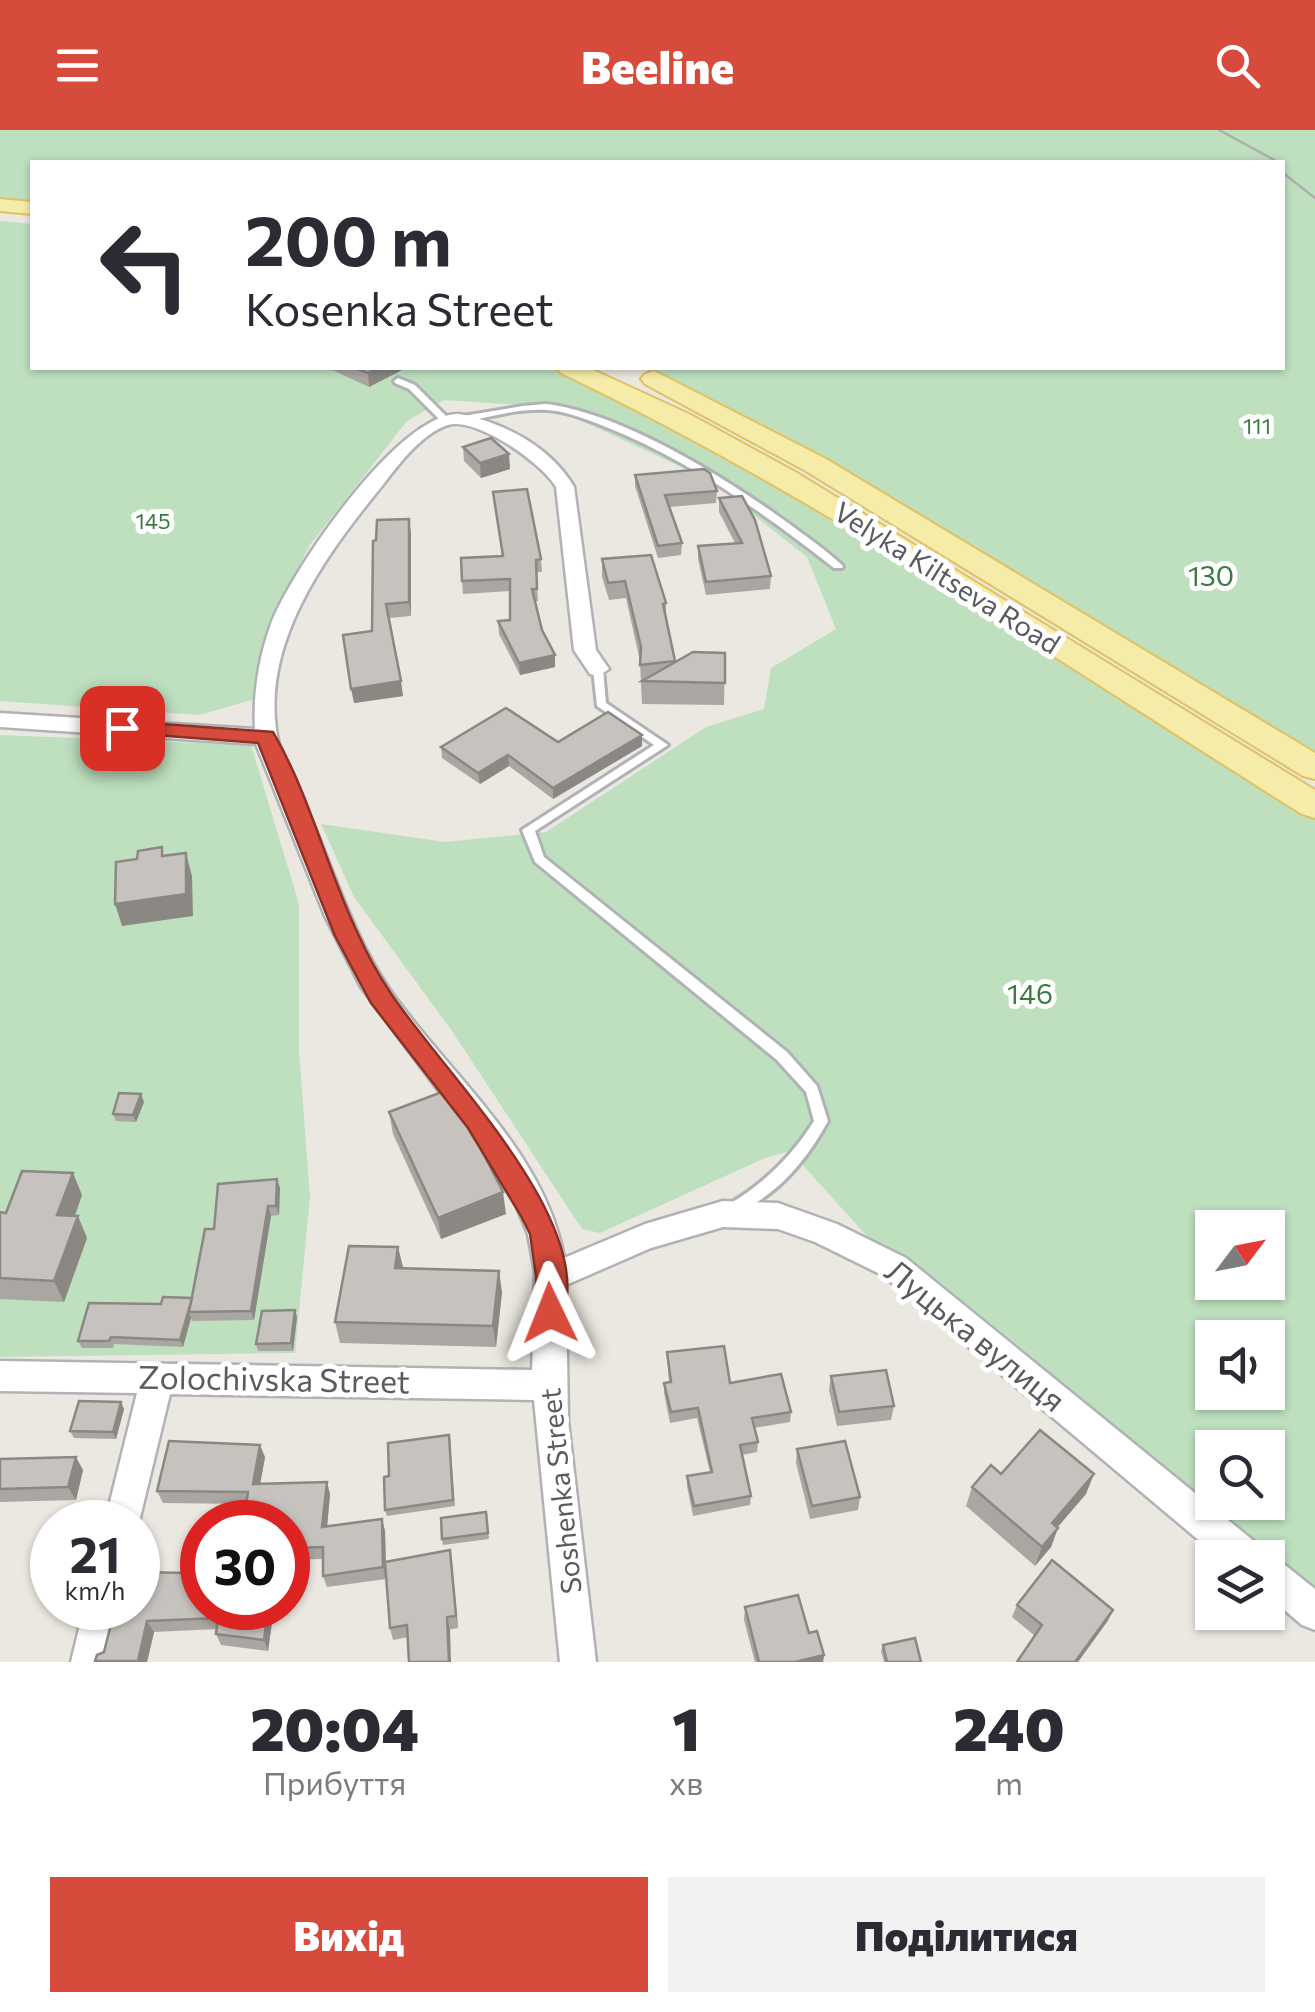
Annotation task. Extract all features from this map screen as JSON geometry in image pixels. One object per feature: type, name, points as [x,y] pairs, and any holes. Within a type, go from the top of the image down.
[{"type":"main road","points":[[0,205],[30,208]]},
{"type":"main road","points":[[0,221],[30,224]]},
{"type":"main road","name":"Velyka Kiltseva Road","points":[[574,370],[787,479],[1315,806]]},
{"type":"main road","name":"Velyka Kiltseva Road","points":[[633,370],[710,406],[816,465],[1315,768]]},
{"type":"street","points":[[0,720],[266,737],[268,683],[276,637],[287,608],[368,487],[416,434],[454,419],[519,443],[553,463],[565,487],[586,650],[598,669]]},
{"type":"street","name":"Soshenka Street","points":[[266,737],[347,936],[380,997],[478,1120],[518,1184],[543,1234],[550,1276],[548,1385],[578,1662]]},
{"type":"street","name":"Луцька вулиця","points":[[550,1276],[645,1237],[722,1214],[778,1216],[861,1248],[895,1267],[1226,1540]]},
{"type":"street","name":"Zolochivska Street","points":[[0,1376],[548,1385]]},
{"type":"street","points":[[127,1500],[157,1379]]},
{"type":"street","points":[[1285,1587],[1315,1612]]},
{"type":"street","points":[[89,1662],[97,1630]]},
{"type":"lane","points":[[398,381],[454,419],[552,407],[652,443],[739,494],[838,566]]},
{"type":"lane","points":[[598,669],[602,704],[662,746],[528,830],[539,859],[782,1056],[812,1090],[821,1121],[807,1147],[762,1193],[722,1214]]},
{"type":"green space","points":[[0,130],[1315,130],[1315,751],[843,470],[647,370],[1285,370],[1285,160],[30,160],[30,202],[0,198]]},
{"type":"green space","name":"146","points":[[0,221],[30,224],[30,370],[574,370],[682,421],[1315,806],[1315,1612],[1285,1587],[1285,1540],[1227,1540],[1203,1520],[1285,1520],[1285,1430],[1195,1430],[1195,1513],[895,1267],[790,1151],[765,1158],[600,1233],[582,1229],[452,1031],[354,897],[321,824],[445,842],[546,832],[706,727],[764,709],[771,668],[836,629],[807,557],[709,480],[552,407],[444,400],[407,421],[309,546],[265,638],[255,699],[199,715],[0,701]]},
{"type":"green space","points":[[0,735],[251,745],[299,904],[299,1051],[310,1197],[295,1353],[0,1357]]},
{"type":"building","points":[[491,438],[509,454],[480,463],[463,447]]},
{"type":"building","points":[[704,469],[710,473],[717,491],[665,495],[682,543],[658,546],[635,475]]},
{"type":"building","points":[[527,489],[541,559],[536,560],[537,589],[532,589],[542,630],[555,655],[519,663],[498,621],[510,620],[510,579],[462,581],[461,558],[503,556],[493,492]]},
{"type":"building","points":[[742,496],[755,520],[771,576],[706,582],[698,546],[742,543],[719,498]]},
{"type":"building","points":[[409,519],[409,602],[386,604],[401,681],[351,689],[343,635],[372,631],[373,541],[377,520]]},
{"type":"building","points":[[651,555],[666,603],[663,604],[675,661],[640,665],[641,647],[625,581],[608,583],[602,559]]},
{"type":"building","points":[[693,652],[725,653],[725,683],[642,681]]},
{"type":"building","points":[[506,708],[558,742],[608,712],[642,735],[553,788],[508,755],[478,773],[441,747]]},
{"type":"building","points":[[162,847],[162,856],[186,853],[186,894],[115,904],[116,862],[137,859],[138,851]]},
{"type":"building","points":[[447,1090],[503,1192],[438,1218],[389,1112]]},
{"type":"building","points":[[119,1093],[141,1094],[133,1115],[113,1114]]},
{"type":"building","points":[[22,1171],[73,1173],[57,1215],[78,1216],[54,1281],[0,1278],[0,1212],[6,1213]]},
{"type":"building","points":[[277,1179],[276,1206],[268,1206],[251,1311],[189,1312],[205,1229],[214,1229],[218,1184]]},
{"type":"building","points":[[349,1246],[398,1247],[395,1268],[499,1271],[493,1326],[335,1322]]},
{"type":"building","points":[[163,1297],[192,1298],[180,1340],[111,1337],[109,1341],[78,1341],[89,1303],[161,1304]]},
{"type":"building","points":[[295,1310],[291,1343],[256,1344],[262,1311]]},
{"type":"building","points":[[724,1346],[730,1383],[781,1374],[791,1412],[752,1418],[758,1442],[740,1445],[751,1496],[694,1506],[687,1476],[712,1472],[698,1408],[671,1412],[664,1383],[671,1382],[667,1352]]},
{"type":"building","points":[[886,1370],[894,1406],[839,1412],[831,1376]]},
{"type":"building","points":[[79,1401],[121,1402],[113,1432],[70,1431]]},
{"type":"building","points":[[1040,1430],[1094,1474],[1052,1523],[1058,1528],[1042,1547],[972,1487],[991,1465],[1001,1474]]},
{"type":"building","points":[[449,1435],[453,1500],[385,1510],[388,1443]]},
{"type":"building","points":[[169,1441],[260,1445],[253,1484],[327,1482],[322,1527],[382,1519],[383,1567],[323,1576],[323,1547],[310,1547],[310,1500],[247,1500],[248,1492],[157,1491]]},
{"type":"building","points":[[845,1441],[860,1497],[812,1506],[797,1449]]},
{"type":"building","points":[[76,1457],[68,1487],[0,1489],[0,1459]]},
{"type":"building","points":[[486,1512],[488,1533],[442,1539],[441,1518]]},
{"type":"building","points":[[450,1550],[456,1616],[447,1617],[449,1662],[409,1662],[407,1625],[390,1628],[385,1562]]},
{"type":"building","points":[[1052,1560],[1113,1610],[1075,1662],[1017,1662],[1042,1625],[1017,1605]]},
{"type":"building","points":[[160,1572],[180,1573],[180,1620],[160,1620]]},
{"type":"building","points":[[798,1595],[809,1633],[817,1631],[824,1655],[795,1662],[759,1662],[745,1607]]},
{"type":"building","points":[[110,1630],[145,1630],[138,1661],[95,1661],[104,1652]]},
{"type":"building","points":[[216,1630],[265,1630],[264,1640],[216,1634]]},
{"type":"building","points":[[915,1638],[921,1662],[887,1662],[883,1645]]},
{"type":"tram line","points":[[1219,130],[1274,160]]},
{"type":"tram line","points":[[1285,174],[1315,198]]},
{"type":"route","points":[[122,728],[266,737],[347,936],[380,997],[478,1120],[531,1209],[543,1234],[550,1276],[550,1313]]},
{"type":"park label","name":"111","points":[[1257,426]]},
{"type":"park label","name":"145","points":[[153,521]]},
{"type":"park label","name":"130","points":[[1211,576]]}]
